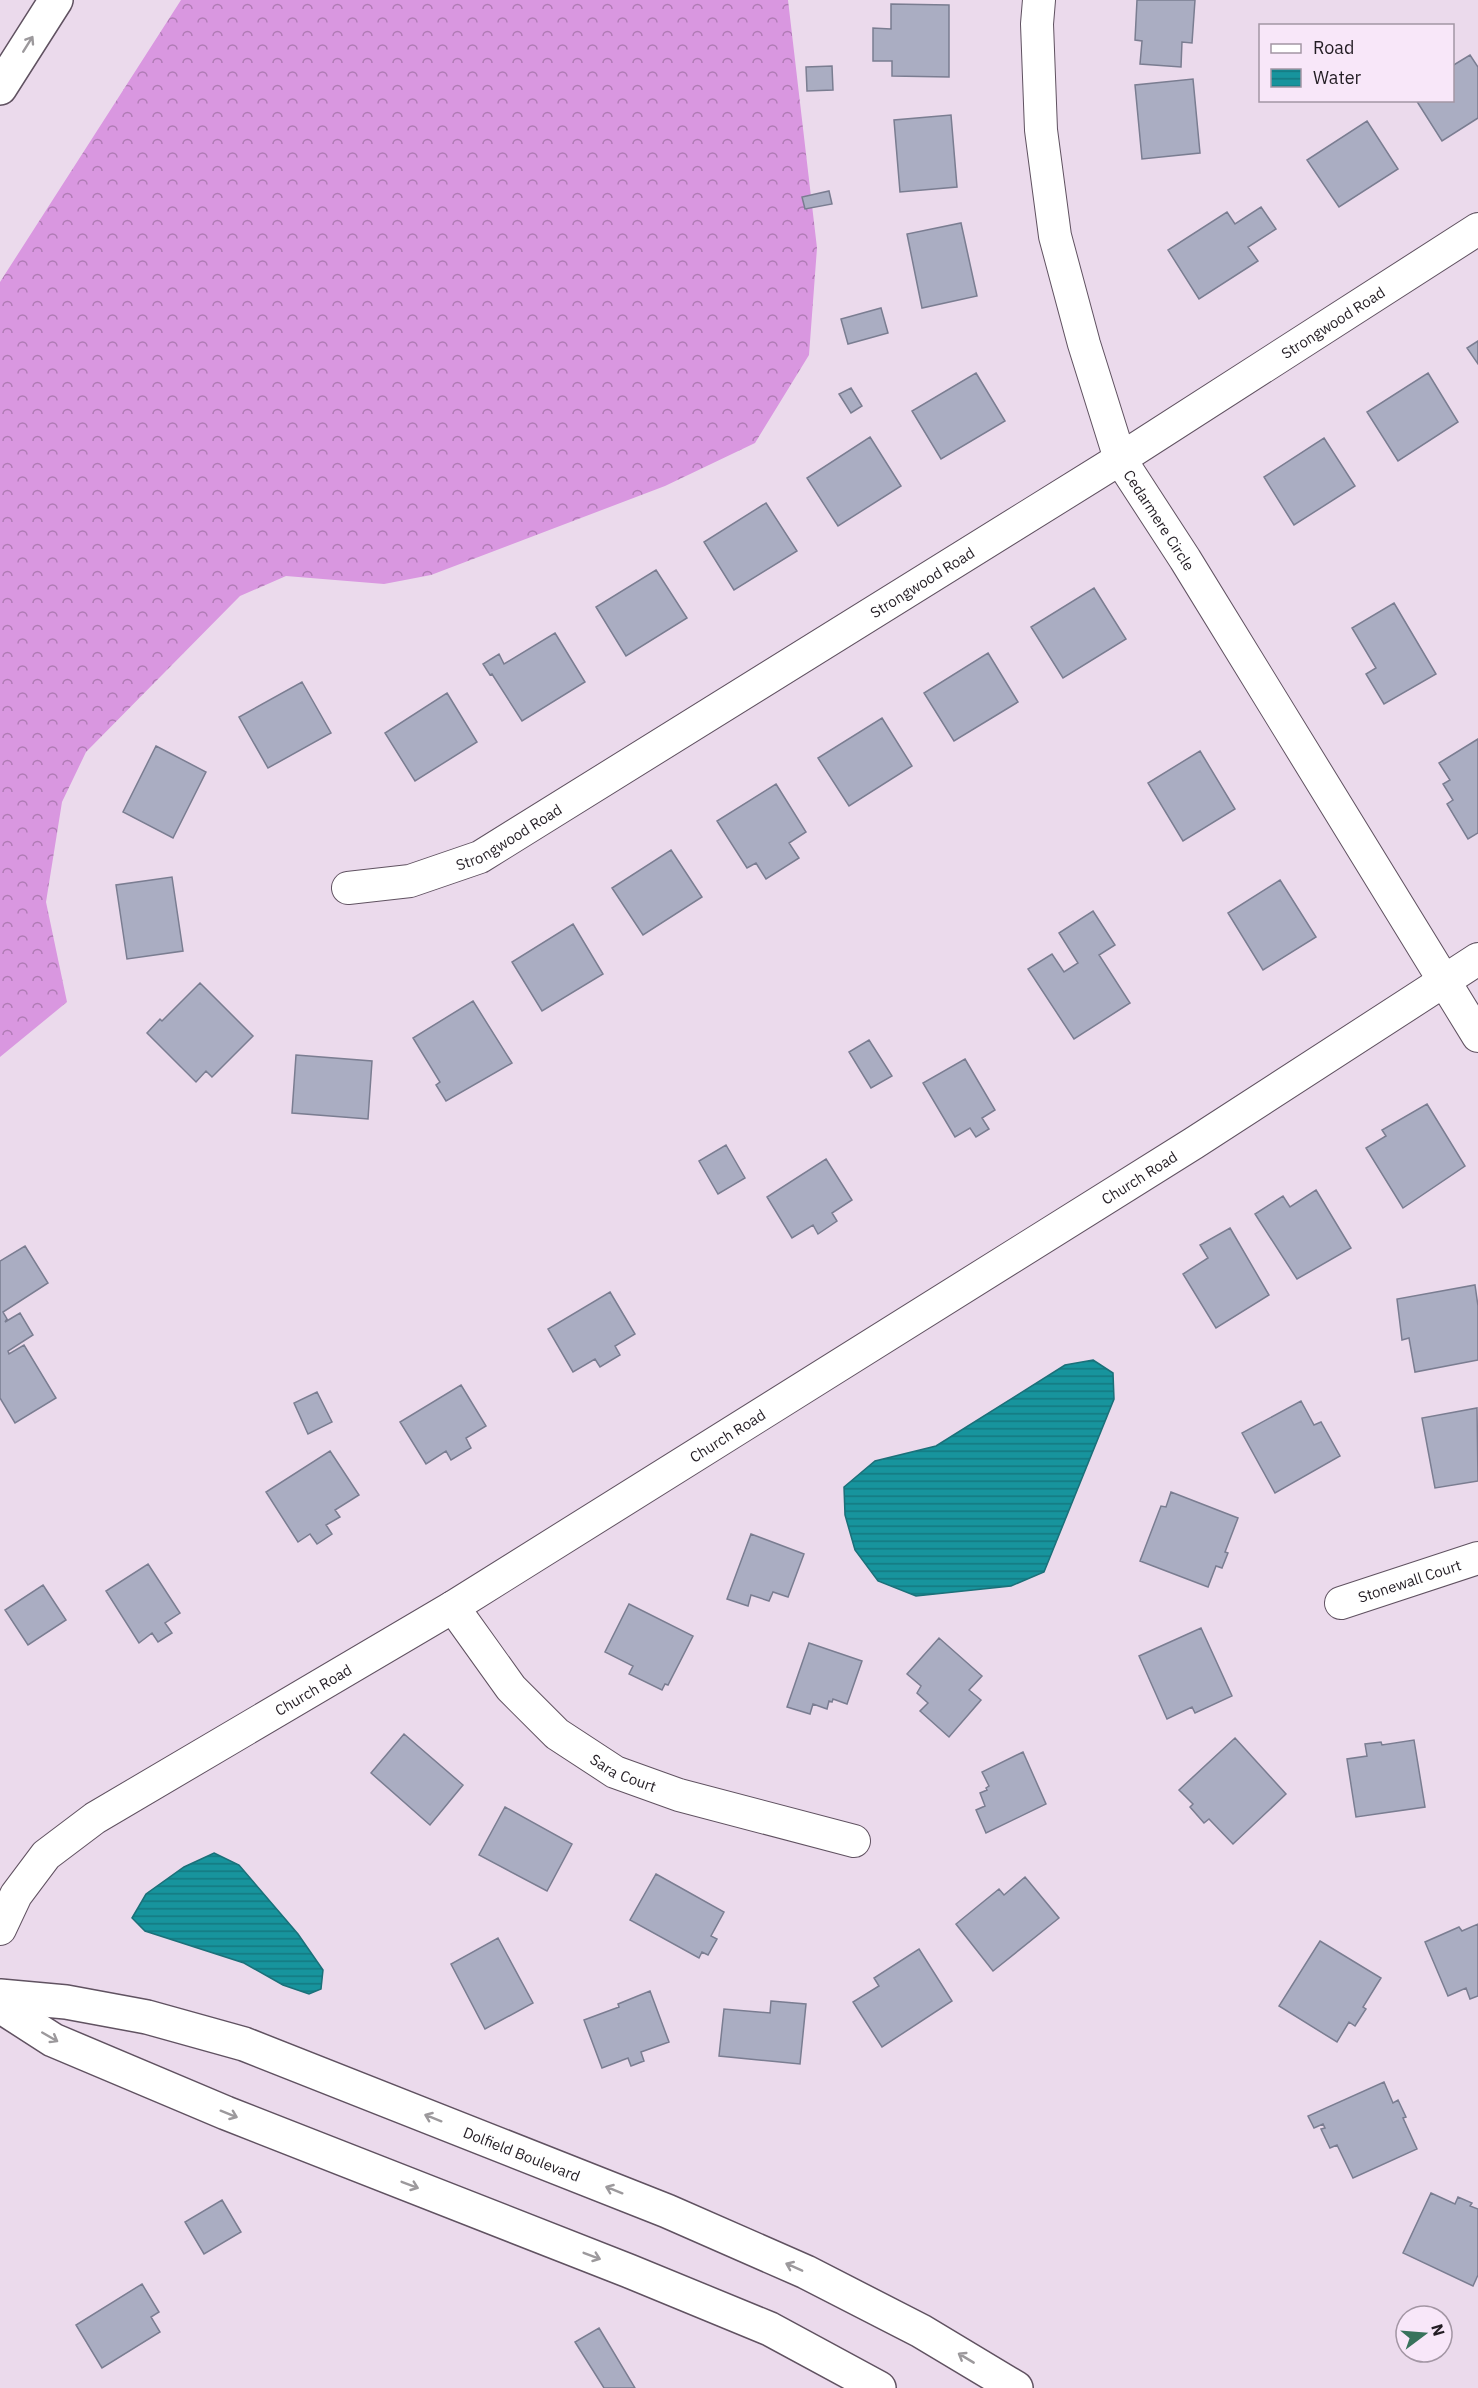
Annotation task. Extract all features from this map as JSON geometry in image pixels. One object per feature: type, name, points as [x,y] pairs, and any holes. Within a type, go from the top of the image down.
[{"type":"main road","points":[[0,88],[56,0]]},
{"type":"main road","name":"Dolfield Boulevard","points":[[0,1996],[66,2002],[147,2017],[244,2044],[667,2211],[796,2268],[921,2331],[1016,2388]]},
{"type":"main road","points":[[0,2006],[53,2040],[226,2113],[618,2266],[770,2329],[879,2388]]},
{"type":"street","name":"Cedarmere Circle","points":[[1039,0],[1037,24],[1041,130],[1055,236],[1084,344],[1120,459],[1185,559],[1478,1036]]},
{"type":"street","name":"Strongwood Road","points":[[348,888],[410,881],[480,857],[1120,459],[1478,229]]},
{"type":"street","name":"Church Road","points":[[0,1929],[16,1894],[46,1855],[95,1818],[453,1607],[1194,1143],[1478,959]]},
{"type":"street","name":"Stonewall Court","points":[[1341,1603],[1478,1558]]},
{"type":"street","name":"Sara Court","points":[[453,1607],[511,1688],[557,1734],[615,1772],[680,1795],[854,1841]]},
{"type":"green space","points":[[181,0],[788,0],[817,248],[809,355],[755,443],[665,486],[431,575],[384,584],[286,576],[240,596],[86,752],[62,802],[46,902],[67,1002],[0,1057],[0,282]]},
{"type":"water","points":[[1093,1360],[1113,1373],[1114,1399],[1044,1572],[1011,1586],[916,1596],[878,1581],[855,1550],[845,1515],[844,1487],[875,1461],[936,1446],[1065,1365]]},
{"type":"water","points":[[214,1853],[239,1865],[298,1934],[323,1970],[321,1989],[309,1994],[283,1985],[244,1963],[145,1931],[132,1918],[146,1894],[184,1867]]},
{"type":"building","points":[[1137,0],[1195,0],[1192,43],[1182,42],[1181,67],[1140,64],[1142,41],[1135,40]]},
{"type":"building","points":[[891,4],[949,5],[949,77],[892,76],[892,61],[873,61],[873,28],[891,29]]},
{"type":"building","points":[[1470,55],[1478,67],[1478,118],[1442,141],[1417,102],[1454,102],[1454,65]]},
{"type":"building","points":[[832,66],[833,90],[807,91],[806,67]]},
{"type":"building","points":[[1193,79],[1200,153],[1142,159],[1135,85]]},
{"type":"building","points":[[951,115],[957,187],[900,192],[894,120]]},
{"type":"building","points":[[1367,121],[1398,169],[1339,207],[1307,160]]},
{"type":"building","points":[[829,191],[832,204],[805,209],[802,197]]},
{"type":"building","points":[[1261,207],[1276,229],[1248,247],[1258,261],[1199,299],[1168,250],[1227,212],[1235,224]]},
{"type":"building","points":[[961,223],[977,296],[922,308],[907,234]]},
{"type":"building","points":[[881,308],[888,333],[848,344],[841,319]]},
{"type":"building","points":[[1478,341],[1478,364],[1467,348]]},
{"type":"building","points":[[976,373],[1005,421],[941,459],[912,411]]},
{"type":"building","points":[[1428,373],[1458,422],[1398,461],[1367,412]]},
{"type":"building","points":[[851,388],[862,406],[851,413],[839,394]]},
{"type":"building","points":[[870,437],[901,486],[838,526],[807,478]]},
{"type":"building","points":[[1324,438],[1355,486],[1294,525],[1264,477]]},
{"type":"building","points":[[766,503],[797,551],[734,590],[704,542]]},
{"type":"building","points":[[656,570],[687,618],[626,656],[596,607]]},
{"type":"building","points":[[1094,588],[1126,639],[1063,678],[1031,627]]},
{"type":"building","points":[[1394,603],[1436,674],[1384,704],[1366,674],[1376,668],[1352,628]]},
{"type":"building","points":[[555,633],[585,682],[522,721],[483,664],[499,654],[504,664]]},
{"type":"building","points":[[988,653],[1018,702],[954,741],[924,693]]},
{"type":"building","points":[[302,682],[331,733],[268,768],[239,717]]},
{"type":"building","points":[[447,693],[477,742],[415,781],[385,733]]},
{"type":"building","points":[[882,718],[912,766],[849,806],[818,758]]},
{"type":"building","points":[[1478,739],[1478,833],[1468,839],[1447,804],[1453,800],[1443,784],[1450,780],[1439,763]]},
{"type":"building","points":[[156,746],[206,772],[173,838],[123,812]]},
{"type":"building","points":[[1200,751],[1235,809],[1183,841],[1148,783]]},
{"type":"building","points":[[776,784],[806,832],[789,843],[799,858],[766,879],[756,863],[747,868],[717,821]]},
{"type":"building","points":[[671,850],[702,897],[643,935],[612,888]]},
{"type":"building","points":[[172,877],[183,951],[127,959],[116,885]]},
{"type":"building","points":[[1280,880],[1316,937],[1263,970],[1228,913]]},
{"type":"building","points":[[1093,911],[1115,945],[1099,955],[1130,1003],[1074,1039],[1028,969],[1052,954],[1064,972],[1078,963],[1059,933]]},
{"type":"building","points":[[573,924],[603,974],[542,1011],[512,962]]},
{"type":"building","points":[[200,983],[253,1036],[212,1077],[206,1071],[196,1082],[147,1033]]},
{"type":"building","points":[[473,1001],[512,1063],[446,1101],[436,1085],[440,1082],[413,1038]]},
{"type":"building","points":[[869,1040],[892,1076],[871,1088],[849,1052]]},
{"type":"building","points":[[296,1055],[372,1061],[368,1119],[292,1113]]},
{"type":"building","points":[[965,1059],[995,1110],[982,1118],[989,1129],[976,1137],[970,1128],[955,1137],[923,1083]]},
{"type":"building","points":[[1427,1104],[1465,1166],[1403,1208],[1366,1148],[1386,1136],[1382,1130]]},
{"type":"building","points":[[726,1145],[745,1178],[718,1194],[699,1161]]},
{"type":"building","points":[[826,1159],[852,1200],[832,1213],[837,1221],[818,1234],[813,1225],[792,1238],[767,1197]]},
{"type":"building","points":[[1316,1190],[1351,1248],[1297,1279],[1255,1214],[1283,1196],[1290,1207]]},
{"type":"building","points":[[1230,1228],[1269,1295],[1216,1328],[1183,1274],[1208,1258],[1200,1245]]},
{"type":"building","points":[[25,1246],[48,1283],[3,1312],[7,1319],[5,1322],[20,1313],[33,1335],[8,1351],[9,1354],[24,1345],[56,1398],[15,1423],[0,1398],[0,1261]]},
{"type":"building","points":[[1475,1285],[1478,1306],[1478,1360],[1415,1372],[1409,1338],[1402,1340],[1397,1299]]},
{"type":"building","points":[[610,1292],[635,1334],[615,1346],[620,1355],[600,1367],[595,1359],[573,1372],[548,1329]]},
{"type":"building","points":[[461,1385],[486,1426],[466,1438],[471,1448],[451,1460],[446,1451],[426,1464],[400,1422]]},
{"type":"building","points":[[317,1392],[332,1422],[308,1434],[294,1403]]},
{"type":"building","points":[[1301,1401],[1314,1425],[1321,1422],[1340,1456],[1275,1493],[1242,1433]]},
{"type":"building","points":[[1477,1408],[1478,1481],[1435,1488],[1422,1418]]},
{"type":"building","points":[[330,1451],[359,1495],[335,1510],[340,1517],[326,1525],[332,1534],[317,1544],[310,1534],[298,1542],[266,1492]]},
{"type":"building","points":[[1171,1492],[1238,1518],[1225,1552],[1228,1553],[1222,1568],[1216,1566],[1208,1587],[1140,1561],[1161,1506],[1166,1507]]},
{"type":"building","points":[[751,1534],[804,1554],[788,1597],[773,1592],[769,1601],[751,1595],[748,1606],[727,1599]]},
{"type":"building","points":[[148,1564],[180,1613],[165,1623],[172,1633],[158,1642],[152,1633],[139,1643],[106,1591]]},
{"type":"building","points":[[43,1585],[66,1620],[28,1645],[5,1610]]},
{"type":"building","points":[[629,1604],[693,1636],[668,1685],[665,1684],[662,1690],[629,1674],[633,1666],[605,1652]]},
{"type":"building","points":[[1201,1628],[1232,1696],[1195,1713],[1192,1707],[1167,1719],[1139,1656]]},
{"type":"building","points":[[939,1638],[982,1676],[969,1690],[981,1700],[949,1737],[920,1711],[928,1703],[917,1693],[921,1686],[907,1674]]},
{"type":"building","points":[[809,1643],[862,1661],[847,1704],[833,1699],[832,1702],[829,1701],[827,1709],[813,1704],[810,1714],[787,1707]]},
{"type":"building","points":[[404,1734],[463,1785],[430,1825],[371,1773]]},
{"type":"building","points":[[1235,1738],[1286,1794],[1233,1844],[1209,1819],[1204,1823],[1190,1807],[1193,1804],[1179,1790]]},
{"type":"building","points":[[1414,1740],[1425,1807],[1356,1817],[1347,1759],[1367,1756],[1365,1744],[1381,1742],[1382,1745]]},
{"type":"building","points":[[1023,1752],[1046,1804],[986,1833],[976,1810],[985,1806],[980,1793],[987,1790],[989,1786],[982,1772]]},
{"type":"building","points":[[505,1807],[572,1844],[547,1891],[479,1855]]},
{"type":"building","points":[[656,1874],[724,1912],[711,1936],[717,1939],[708,1955],[702,1952],[699,1958],[630,1920]]},
{"type":"building","points":[[1025,1877],[1059,1918],[993,1971],[956,1924],[999,1889],[1004,1895]]},
{"type":"building","points":[[1478,1924],[1478,1996],[1470,1999],[1466,1988],[1448,1996],[1425,1942],[1459,1927],[1462,1931]]},
{"type":"building","points":[[498,1938],[533,2003],[485,2029],[451,1964]]},
{"type":"building","points":[[1320,1941],[1381,1978],[1363,2007],[1366,2009],[1355,2026],[1349,2022],[1337,2042],[1279,2006]]},
{"type":"building","points":[[919,1949],[952,2001],[882,2047],[853,2002],[879,1986],[874,1978]]},
{"type":"building","points":[[650,1991],[669,2042],[641,2052],[644,2061],[631,2066],[628,2058],[602,2068],[584,2020],[619,2007],[618,2004]]},
{"type":"building","points":[[771,2001],[806,2004],[800,2064],[719,2056],[724,2009],[770,2013]]},
{"type":"building","points":[[1384,2082],[1393,2103],[1398,2100],[1406,2117],[1403,2118],[1417,2149],[1353,2178],[1337,2145],[1330,2148],[1321,2129],[1325,2128],[1323,2124],[1314,2128],[1308,2116]]},
{"type":"building","points":[[1431,2193],[1455,2204],[1458,2197],[1472,2203],[1470,2206],[1478,2209],[1478,2275],[1473,2286],[1403,2253]]},
{"type":"building","points":[[222,2200],[241,2232],[204,2254],[185,2222]]},
{"type":"building","points":[[142,2284],[159,2312],[151,2317],[160,2332],[102,2368],[76,2325]]},
{"type":"building","points":[[599,2328],[635,2388],[604,2388],[575,2342]]}]
